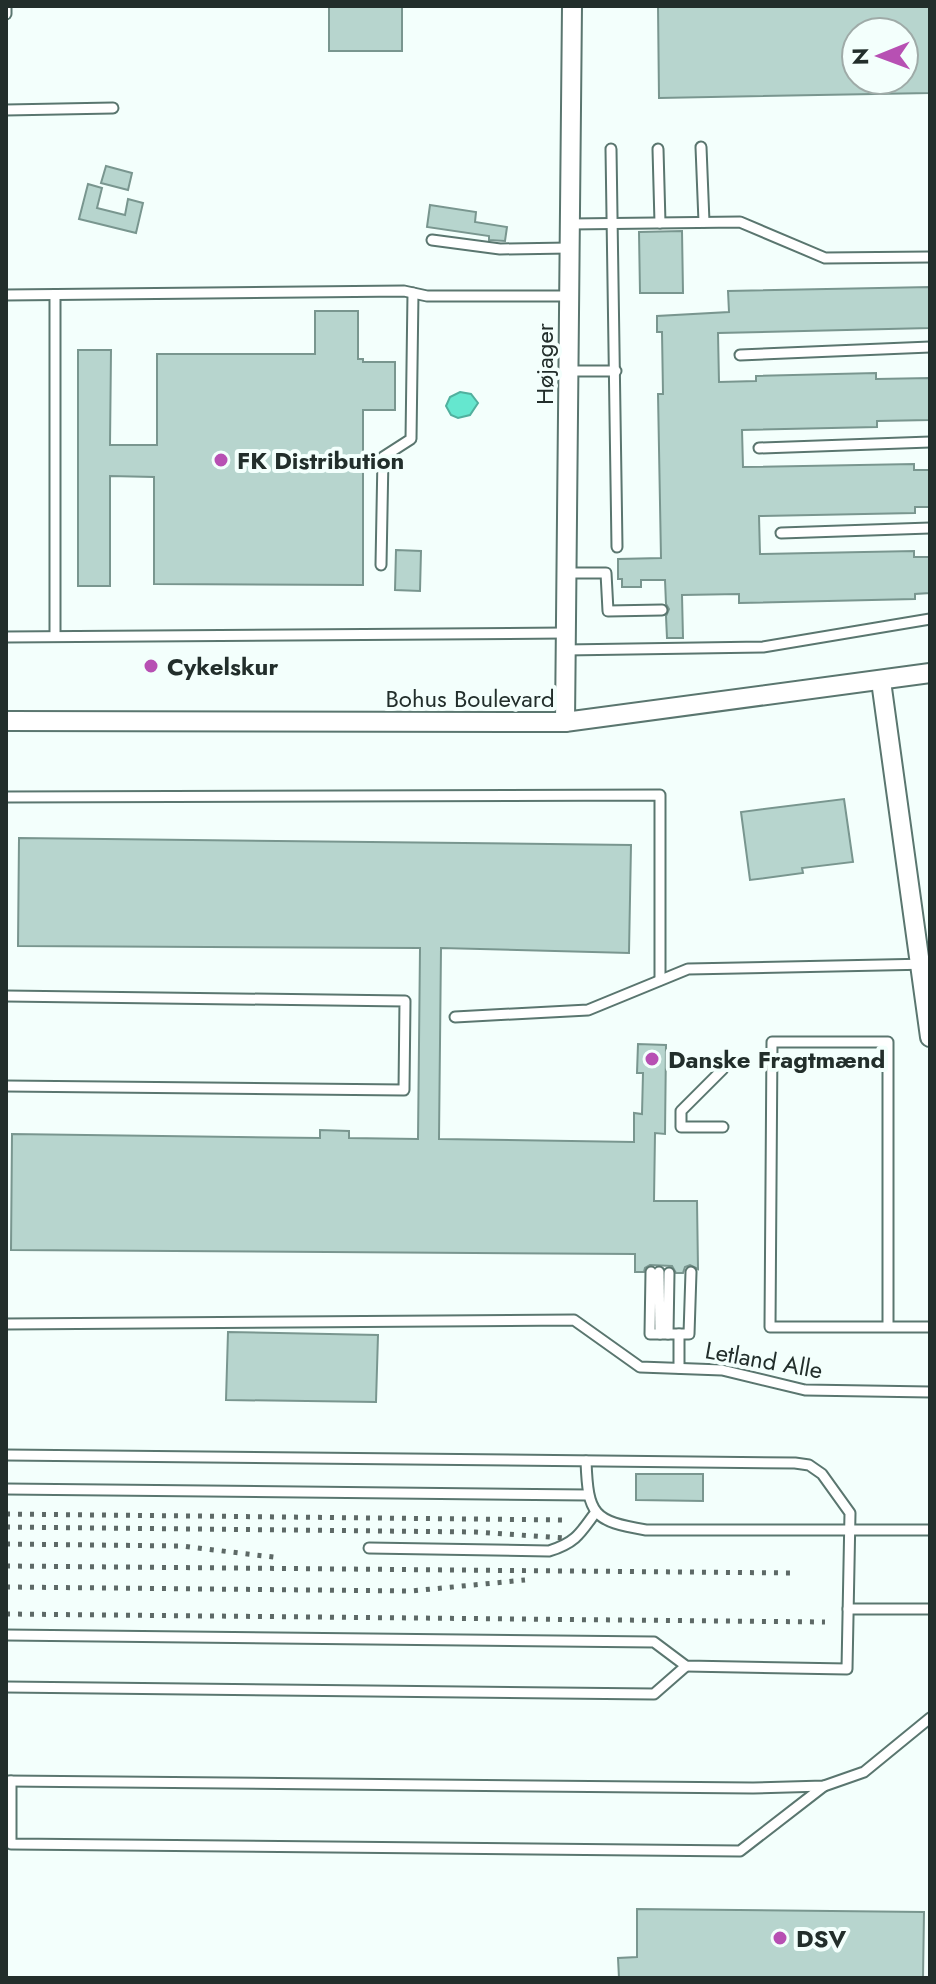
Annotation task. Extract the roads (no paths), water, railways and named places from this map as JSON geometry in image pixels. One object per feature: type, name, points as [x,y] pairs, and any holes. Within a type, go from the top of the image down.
[{"type":"street","name":"Højager","points":[[565,722],[572,6]]},
{"type":"street","name":"Bohus Boulevard","points":[[6,721],[565,722],[930,673]]},
{"type":"street","points":[[881,681],[925,965],[930,1037]]},
{"type":"lane","points":[[6,6],[6,14]]},
{"type":"lane","points":[[6,110],[113,108]]},
{"type":"lane","points":[[701,147],[704,222]]},
{"type":"lane","points":[[611,149],[617,547]]},
{"type":"lane","points":[[658,149],[660,223]]},
{"type":"lane","points":[[570,224],[740,222],[825,258],[930,257]]},
{"type":"lane","points":[[432,240],[500,249],[569,248]]},
{"type":"lane","points":[[6,295],[404,291],[427,296],[569,296]]},
{"type":"lane","points":[[381,565],[383,457],[411,439],[413,293]]},
{"type":"lane","points":[[55,295],[55,636]]},
{"type":"lane","points":[[740,355],[930,347]]},
{"type":"lane","points":[[568,371],[616,371]]},
{"type":"lane","points":[[759,448],[930,442]]},
{"type":"lane","points":[[781,533],[930,528]]},
{"type":"lane","points":[[566,573],[606,573],[608,611],[662,610]]},
{"type":"lane","points":[[6,637],[763,647],[930,619]]},
{"type":"lane","points":[[6,797],[660,795],[660,980]]},
{"type":"lane","points":[[455,1017],[588,1010],[688,969],[925,965]]},
{"type":"lane","points":[[6,996],[405,1001],[404,1090],[6,1086]]},
{"type":"lane","points":[[888,1327],[888,1042],[772,1042],[770,1327],[888,1327],[930,1327]]},
{"type":"lane","points":[[723,1069],[681,1111],[681,1127],[723,1127]]},
{"type":"lane","points":[[679,1368],[669,1334],[660,1272],[650,1334],[669,1334],[689,1334],[691,1272]]},
{"type":"lane","name":"Letland Alle","points":[[6,1324],[574,1320],[640,1367],[722,1370],[805,1390],[930,1392]]},
{"type":"lane","points":[[6,1455],[809,1465],[822,1474],[850,1513],[847,1669],[686,1666],[654,1642],[6,1635]]},
{"type":"lane","points":[[586,1461],[587,1495],[595,1513],[615,1525],[646,1530],[930,1530]]},
{"type":"lane","points":[[6,1489],[587,1495]]},
{"type":"lane","points":[[369,1548],[549,1551],[568,1545],[595,1513]]},
{"type":"lane","points":[[848,1609],[930,1609]]},
{"type":"lane","points":[[6,1687],[654,1694],[686,1666]]},
{"type":"lane","points":[[824,1786],[740,1851],[11,1844],[9,1781],[753,1788],[824,1786],[864,1772],[930,1718]]},
{"type":"railway","points":[[6,1514],[562,1520]]},
{"type":"railway","points":[[6,1527],[476,1532],[564,1538]]},
{"type":"railway","points":[[6,1544],[181,1546],[281,1558]]},
{"type":"railway","points":[[6,1566],[793,1573]]},
{"type":"railway","points":[[6,1587],[411,1591],[525,1580]]},
{"type":"railway","points":[[6,1614],[825,1622]]},
{"type":"place","name":"FK Distribution","points":[[221,460]]},
{"type":"place","name":"Cykelskur","points":[[151,666]]},
{"type":"place","name":"Danske Fragtmænd","points":[[652,1059]]},
{"type":"place","name":"DSV","points":[[780,1938]]}]
